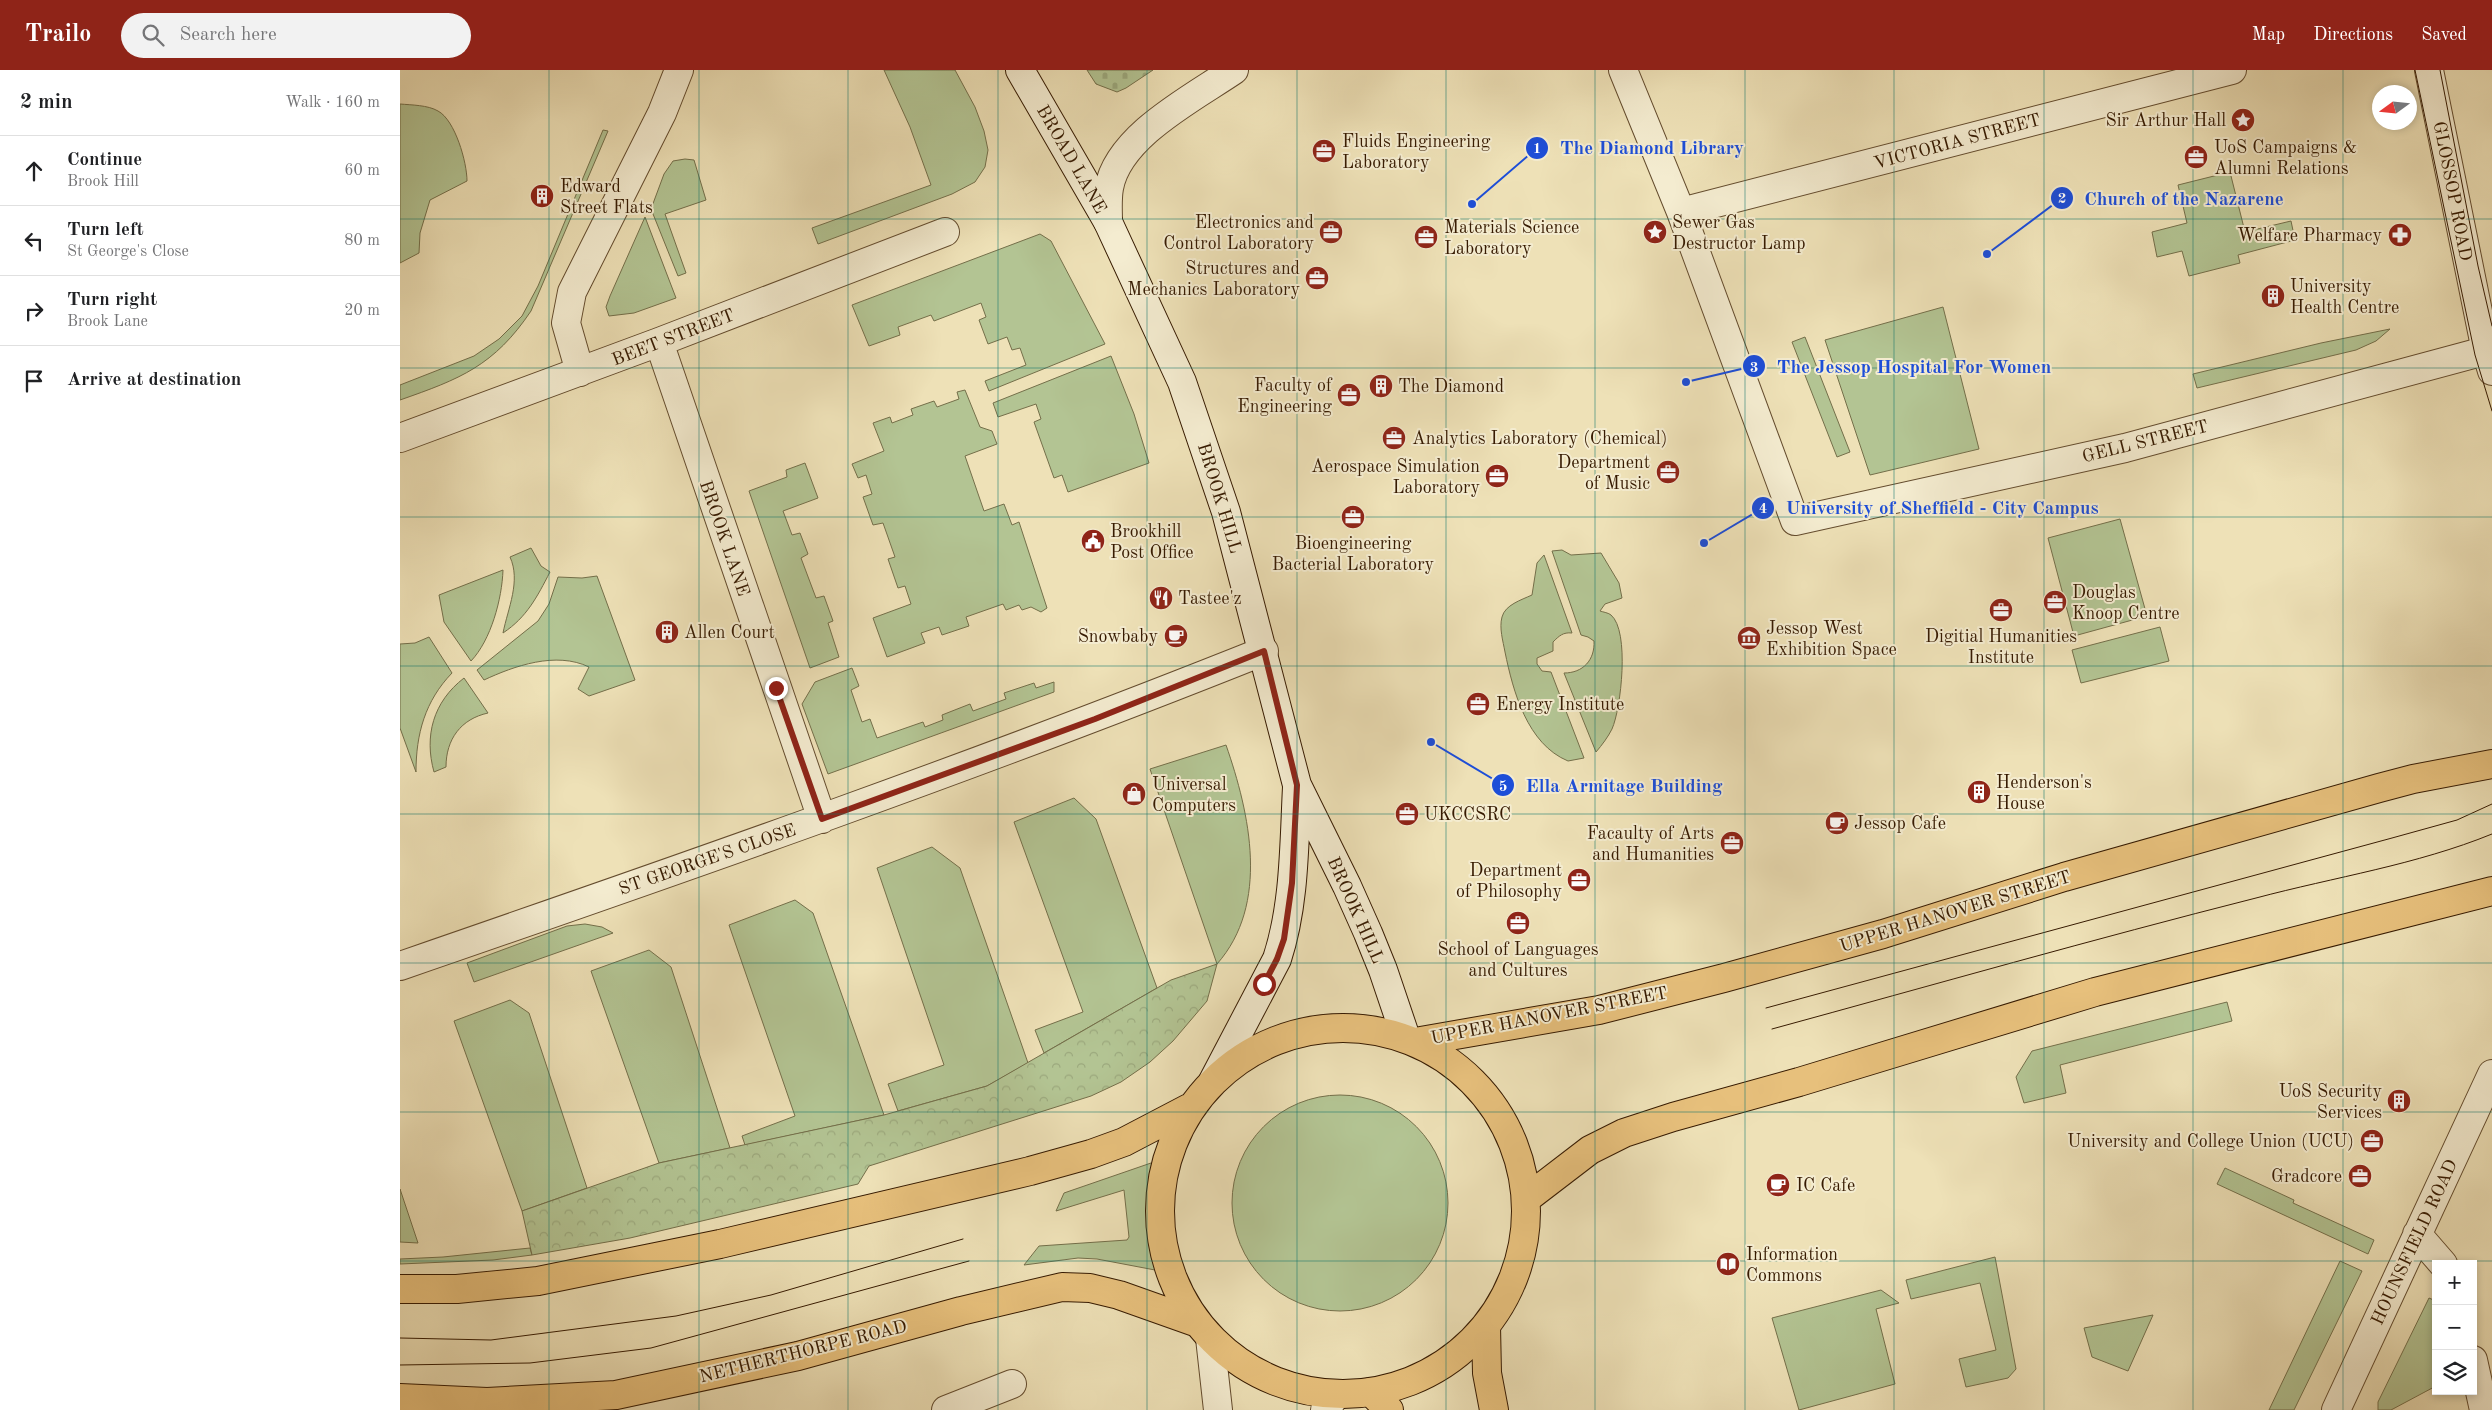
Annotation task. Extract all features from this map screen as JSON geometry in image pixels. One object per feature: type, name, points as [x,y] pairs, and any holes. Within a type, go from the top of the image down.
[{"type":"main road","name":"UPPER HANOVER STREET","points":[[1410,1040],[1624,1004],[1884,934],[2064,877],[2379,788],[2413,779],[2492,764]]},
{"type":"main road","points":[[1526,1199],[1590,1150],[1624,1133],[1665,1119],[1798,1082],[2095,992],[2492,891]]},
{"type":"main road","points":[[1344,1027],[1386,1032],[1410,1040],[1453,1065],[1475,1085],[1499,1114],[1517,1154],[1526,1199],[1521,1253],[1513,1279],[1501,1304],[1486,1326],[1468,1346],[1446,1363],[1398,1386],[1380,1401],[1331,1402],[1305,1390],[1267,1378],[1227,1354],[1204,1330],[1184,1303],[1173,1280],[1165,1257],[1159,1208],[1161,1184],[1167,1159],[1189,1108],[1213,1081],[1229,1067],[1264,1045],[1303,1031],[1344,1027]]},
{"type":"main road","points":[[400,1289],[457,1289],[538,1282],[720,1244],[1030,1171],[1090,1154],[1124,1142],[1189,1108]]},
{"type":"main road","name":"NETHERTHORPE ROAD","points":[[400,1398],[487,1402],[616,1395],[798,1356],[960,1310],[1062,1287],[1090,1288],[1118,1295],[1204,1330]]},
{"type":"main road","points":[[1486,1326],[1487,1374],[1494,1410]]},
{"type":"street","points":[[580,372],[566,323],[572,292],[662,113],[679,70]]},
{"type":"street","name":"BROAD LANE","points":[[1020,70],[1108,222]]},
{"type":"street","points":[[1108,222],[1109,187],[1120,158],[1129,146],[1161,120],[1234,70]]},
{"type":"street","points":[[1623,70],[1682,212]]},
{"type":"street","name":"VICTORIA STREET","points":[[1682,212],[2232,70]]},
{"type":"street","name":"GLOSSOP ROAD","points":[[2428,70],[2490,357]]},
{"type":"street","name":"GELL STREET","points":[[1682,212],[1795,521],[2125,448],[2490,357]]},
{"type":"street","name":"BROOK HILL","points":[[1108,222],[1185,391],[1226,512],[1264,651],[1297,785],[1368,933],[1410,1040]]},
{"type":"street","name":"BEET STREET","points":[[400,438],[580,372],[945,232]]},
{"type":"street","name":"BROOK LANE","points":[[659,342],[822,819]]},
{"type":"street","name":"ST GEORGE'S CLOSE","points":[[400,966],[822,819],[1095,719],[1264,651]]},
{"type":"street","name":"BROOK HILL","points":[[1213,1081],[1277,959],[1284,939],[1292,883],[1297,785]]},
{"type":"street","name":"HOUNSFIELD ROAD","points":[[2336,1410],[2492,1074]]},
{"type":"street","points":[[2417,1234],[2440,1260]]},
{"type":"street","points":[[1204,1330],[1218,1410]]},
{"type":"street","points":[[2477,1378],[2484,1410]]},
{"type":"street","points":[[946,1410],[1012,1384]]},
{"type":"green space","points":[[884,70],[955,70],[975,107],[984,131],[988,150],[985,167],[975,182],[952,194],[818,244],[812,228],[931,185],[910,127]]},
{"type":"green space","points":[[1087,70],[1153,70],[1117,92],[1096,84]]},
{"type":"green space","points":[[400,104],[429,108],[438,111],[444,116],[450,123],[459,142],[465,163],[467,181],[430,200],[420,233],[419,253],[400,263]]},
{"type":"green space","points":[[603,130],[608,131],[531,311],[517,330],[489,358],[474,368],[441,385],[400,400],[400,385],[474,356],[499,339],[522,316],[538,286]]},
{"type":"green space","points":[[694,160],[706,200],[665,214],[686,273],[678,276],[651,209],[664,174],[673,161]]},
{"type":"green space","points":[[2230,172],[2245,232],[2291,221],[2295,240],[2238,255],[2240,263],[2189,276],[2182,251],[2157,257],[2152,232],[2187,223],[2178,185]]},
{"type":"green space","points":[[645,217],[676,298],[634,313],[609,316],[606,307],[610,296]]},
{"type":"green space","points":[[1040,234],[1051,241],[1105,344],[989,391],[985,381],[1026,365],[1020,348],[1012,350],[1007,337],[988,344],[979,320],[986,317],[981,303],[934,321],[931,315],[898,327],[900,335],[869,346],[852,305]]},
{"type":"green space","points":[[1943,307],[1979,449],[1870,475],[1825,340]]},
{"type":"green space","points":[[2390,329],[2376,341],[2356,350],[2197,388],[2193,374],[2321,343]]},
{"type":"green space","points":[[1805,337],[1850,452],[1837,457],[1792,342]]},
{"type":"green space","points":[[1111,356],[1134,414],[1149,463],[1068,492],[1062,475],[1054,478],[1034,422],[1041,419],[1036,404],[998,417],[993,403]]},
{"type":"green space","points":[[965,390],[980,427],[992,431],[997,444],[965,456],[984,511],[1004,504],[1012,525],[1019,522],[1047,608],[1041,612],[1031,607],[1022,610],[1019,605],[1006,610],[1003,604],[966,617],[969,626],[942,635],[939,627],[921,633],[925,643],[887,657],[873,618],[911,604],[905,586],[898,588],[888,559],[895,557],[883,523],[873,525],[863,497],[872,494],[866,475],[858,478],[852,464],[884,451],[873,423],[890,417],[892,423],[913,415],[911,409],[934,401],[937,407],[959,399],[957,392]]},
{"type":"green space","points":[[805,463],[818,498],[783,511],[792,535],[800,533],[808,554],[801,558],[816,598],[824,596],[833,621],[828,623],[839,657],[810,668],[749,491],[787,477],[786,470]]},
{"type":"green space","points":[[2120,519],[2147,616],[2074,636],[2048,538]]},
{"type":"green space","points":[[531,548],[541,566],[550,572],[536,598],[525,613],[503,633],[514,585],[513,566],[510,557]]},
{"type":"green space","points":[[1562,550],[1571,555],[1601,553],[1619,583],[1622,598],[1605,604],[1600,611],[1610,614],[1617,624],[1622,653],[1622,670],[1621,688],[1612,729],[1596,752],[1564,673],[1577,671],[1586,664],[1592,654],[1594,641],[1581,635],[1552,551]]},
{"type":"green space","points":[[1544,555],[1572,633],[1564,634],[1557,638],[1553,642],[1553,651],[1537,658],[1537,664],[1542,671],[1551,672],[1584,758],[1568,761],[1554,753],[1542,742],[1524,715],[1512,683],[1501,626],[1502,617],[1506,609],[1532,595],[1537,563]]},
{"type":"green space","points":[[503,570],[498,606],[490,631],[471,661],[444,622],[439,595]]},
{"type":"green space","points":[[597,576],[635,680],[589,696],[578,689],[589,667],[576,662],[549,660],[508,670],[484,680],[477,670],[538,621],[549,604],[558,577],[582,578]]},
{"type":"green space","points":[[2160,627],[2169,661],[2081,683],[2072,650]]},
{"type":"green space","points":[[429,637],[452,673],[435,695],[424,719],[418,744],[416,772],[400,728],[400,644],[415,643]]},
{"type":"green space","points":[[852,668],[859,686],[851,690],[862,722],[870,719],[877,738],[923,722],[925,727],[943,720],[942,715],[970,704],[973,711],[1006,699],[1004,693],[1034,683],[1036,688],[1054,682],[1054,692],[828,774],[802,704],[815,682]]},
{"type":"green space","points":[[464,678],[488,713],[478,716],[463,725],[452,739],[446,767],[434,772],[430,746],[434,720],[445,698],[453,687]]},
{"type":"green space","points":[[1226,745],[1235,772],[1248,829],[1249,887],[1244,914],[1234,940],[1217,964],[1150,769]]},
{"type":"green space","points":[[1074,798],[1096,819],[1157,988],[1044,1053],[1035,1030],[1083,1012],[1014,822]]},
{"type":"green space","points":[[932,847],[960,868],[1028,1063],[987,1086],[898,1111],[888,1084],[944,1065],[877,868]]},
{"type":"green space","points":[[795,900],[813,913],[884,1115],[745,1145],[742,1136],[795,1116],[729,925]]},
{"type":"green space","points":[[585,924],[602,927],[613,933],[474,982],[467,963],[567,926]]},
{"type":"green space","points":[[649,950],[671,967],[730,1148],[659,1163],[591,971]]},
{"type":"green space","points":[[1217,964],[1207,1001],[1173,1041],[1150,1062],[1121,1082],[1091,1096],[869,1166],[858,1184],[630,1238],[532,1255],[522,1211],[659,1163],[884,1115],[987,1086],[1171,980]]},
{"type":"green space","points":[[510,1000],[529,1013],[587,1188],[522,1211],[454,1021]]},
{"type":"green space","points":[[2227,1002],[2232,1021],[2060,1065],[2066,1093],[2024,1103],[2016,1077],[2032,1051]]},
{"type":"green space","points":[[1340,1095],[1361,1097],[1391,1108],[1416,1127],[1435,1152],[1446,1182],[1448,1203],[1446,1224],[1435,1254],[1416,1279],[1391,1298],[1361,1309],[1340,1311],[1319,1309],[1289,1298],[1264,1279],[1245,1254],[1234,1224],[1232,1203],[1234,1182],[1245,1152],[1264,1127],[1289,1108],[1319,1097]]},
{"type":"green space","points":[[1151,1163],[1153,1164],[1149,1204],[1149,1231],[1155,1270],[1097,1259],[1078,1258],[1024,1265],[1039,1246],[1127,1240],[1129,1237],[1124,1190],[1056,1211],[1064,1193]]},
{"type":"green space","points":[[2225,1168],[2294,1200],[2293,1203],[2374,1240],[2368,1254],[2217,1184]]},
{"type":"green space","points":[[400,1189],[418,1243],[400,1242]]},
{"type":"green space","points":[[530,1248],[532,1255],[493,1260],[400,1264],[400,1259],[443,1257]]},
{"type":"green space","points":[[1995,1257],[2016,1369],[2008,1378],[1966,1387],[1959,1359],[1996,1350],[1980,1283],[1911,1299],[1906,1280]]},
{"type":"green space","points":[[2340,1261],[2362,1271],[2294,1410],[2269,1410]]},
{"type":"green space","points":[[1881,1290],[1899,1303],[1876,1309],[1895,1384],[1799,1410],[1772,1318]]},
{"type":"green space","points":[[2429,1298],[2432,1299],[2432,1388],[2391,1410],[2378,1410],[2378,1402]]},
{"type":"green space","points":[[2153,1315],[2128,1371],[2092,1357],[2084,1328]]},
{"type":"tram line","points":[[2415,70],[2475,355],[2492,411]]},
{"type":"tram line","points":[[2440,70],[2478,266],[2492,326]]},
{"type":"tram line","points":[[1766,1008],[2457,820],[2492,804]]},
{"type":"tram line","points":[[1772,1029],[2195,914],[2405,862],[2463,845],[2492,834]]},
{"type":"tram line","points":[[400,1338],[491,1340],[676,1316],[771,1295],[963,1239]]},
{"type":"tram line","points":[[400,1365],[530,1363],[651,1348],[969,1261]]},
{"type":"place","name":"Sir Arthur Hall","points":[[2243,120]]},
{"type":"place","name":"Fluids Engineering Laboratory","points":[[1324,151]]},
{"type":"place","name":"UoS Campaigns & Alumni Relations","points":[[2196,157]]},
{"type":"place","name":"Edward Street Flats","points":[[542,196]]},
{"type":"place","name":"The Diamond Library","points":[[1472,204]]},
{"type":"place","name":"Electronics and Control Laboratory","points":[[1331,232]]},
{"type":"place","name":"Sewer Gas Destructor Lamp","points":[[1655,232]]},
{"type":"place","name":"Welfare Pharmacy","points":[[2400,235]]},
{"type":"place","name":"Materials Science Laboratory","points":[[1426,237]]},
{"type":"place","name":"Church of the Nazarene","points":[[1987,254]]},
{"type":"place","name":"Structures and Mechanics Laboratory","points":[[1317,278]]},
{"type":"place","name":"University Health Centre","points":[[2273,296]]},
{"type":"place","name":"The Jessop Hospital For Women","points":[[1686,382]]},
{"type":"place","name":"The Diamond","points":[[1381,386]]},
{"type":"place","name":"Faculty of Engineering","points":[[1349,395]]},
{"type":"place","name":"Analytics Laboratory (Chemical)","points":[[1394,438]]},
{"type":"place","name":"Department of Music","points":[[1668,472]]},
{"type":"place","name":"Aerospace Simulation Laboratory","points":[[1497,476]]},
{"type":"place","name":"Bioengineering Bacterial Laboratory","points":[[1353,517]]},
{"type":"place","name":"Brookhill Post Office","points":[[1093,541]]},
{"type":"place","name":"University of Sheffield - City Campus","points":[[1704,543]]},
{"type":"place","name":"Tastee'z","points":[[1161,598]]},
{"type":"place","name":"Douglas Knoop Centre","points":[[2055,602]]},
{"type":"place","name":"Digitial Humanities Institute","points":[[2001,610]]},
{"type":"place","name":"Allen Court","points":[[667,632]]},
{"type":"place","name":"Snowbaby","points":[[1176,636]]},
{"type":"place","name":"Jessop West Exhibition Space","points":[[1749,638]]},
{"type":"place","name":"Energy Institute","points":[[1478,704]]},
{"type":"place","name":"Ella Armitage Building","points":[[1431,742]]},
{"type":"place","name":"Henderson's House","points":[[1979,792]]},
{"type":"place","name":"Universal Computers","points":[[1134,794]]},
{"type":"place","name":"UKCCSRC","points":[[1407,814]]},
{"type":"place","name":"Jessop Cafe","points":[[1837,823]]},
{"type":"place","name":"Facaulty of Arts and Humanities","points":[[1732,843]]},
{"type":"place","name":"Department of Philosophy","points":[[1579,880]]},
{"type":"place","name":"School of Languages and Cultures","points":[[1518,923]]},
{"type":"place","name":"UoS Security Services","points":[[2399,1101]]},
{"type":"place","name":"University and College Union (UCU)","points":[[2372,1141]]},
{"type":"place","name":"Gradcore","points":[[2360,1176]]},
{"type":"place","name":"IC Cafe","points":[[1778,1185]]},
{"type":"place","name":"Information Commons","points":[[1728,1264]]},
{"type":"route","points":[[776,688],[822,819],[1095,719],[1264,651],[1297,785],[1292,883],[1284,939],[1277,959],[1264,984]]}]
